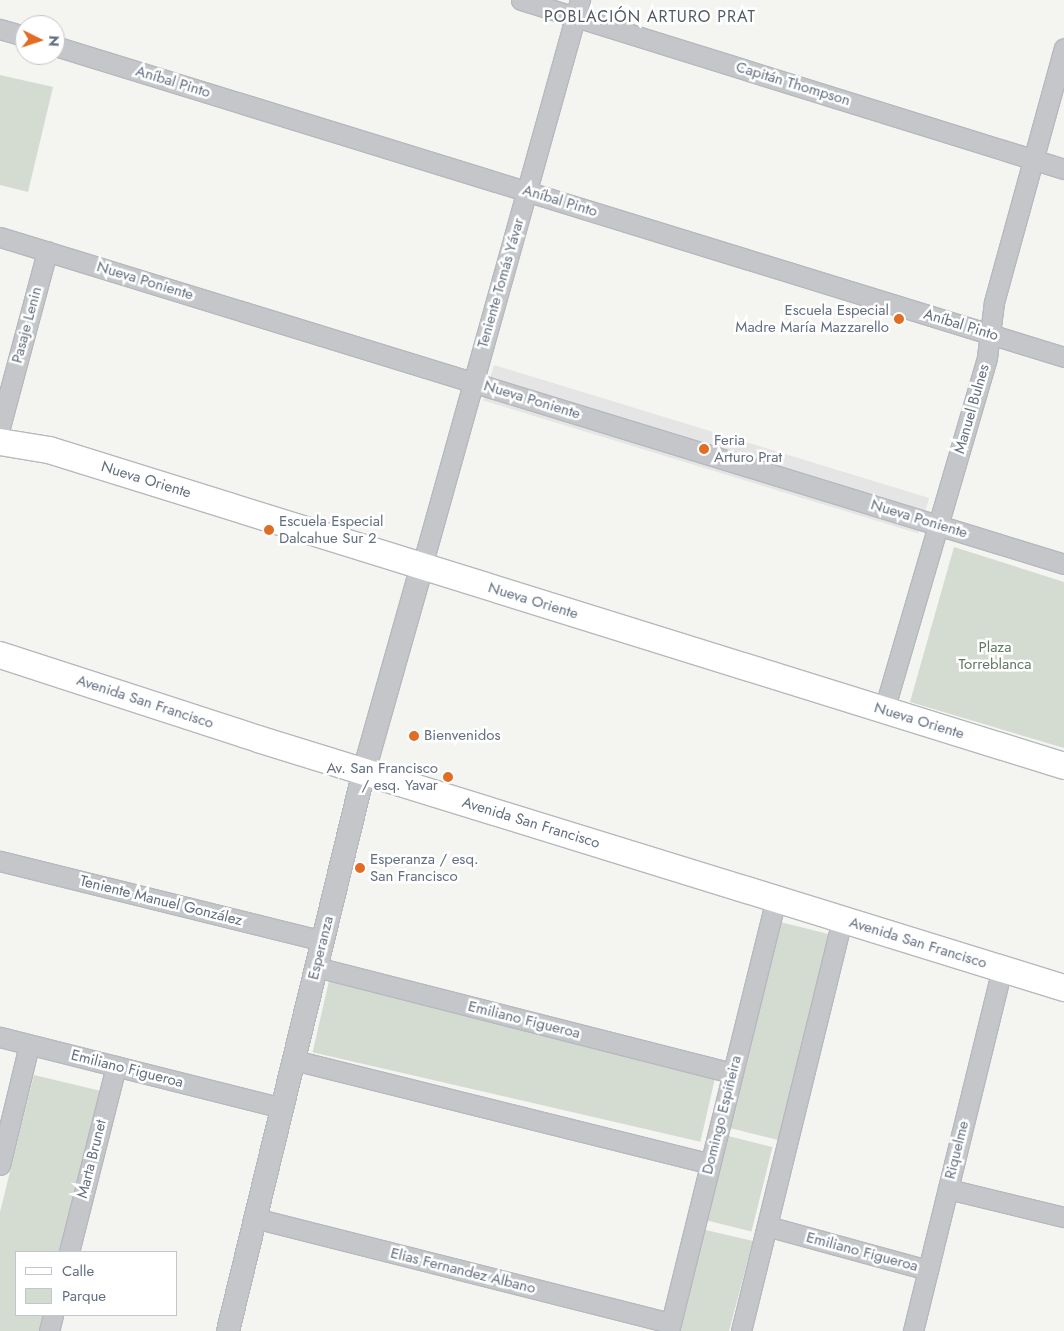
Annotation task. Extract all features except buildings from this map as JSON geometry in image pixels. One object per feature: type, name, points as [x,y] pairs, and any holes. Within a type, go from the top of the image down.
[{"type":"main road","name":"Nueva Oriente","points":[[0,442],[49,450],[1064,766]]},
{"type":"main road","name":"Avenida San Francisco","points":[[0,655],[364,772],[1064,988]]},
{"type":"street","name":"Capitán Thompson","points":[[521,0],[577,8],[1064,169]]},
{"type":"street","name":"Teniente Tomás Yávar","points":[[422,566],[577,8]]},
{"type":"street","points":[[0,29],[15,33]]},
{"type":"street","name":"Manuel Bulnes","points":[[884,710],[987,356],[994,302],[1064,48]]},
{"type":"street","name":"Aníbal Pinto","points":[[65,49],[1064,357]]},
{"type":"street","name":"Nueva Poniente","points":[[0,236],[1064,564]]},
{"type":"street","name":"Pasaje Lenin","points":[[0,427],[47,251]]},
{"type":"street","name":"Esperanza","points":[[228,1331],[364,772],[422,566]]},
{"type":"street","name":"Teniente Manuel González","points":[[0,861],[323,942]]},
{"type":"street","name":"Domingo Espiñeira","points":[[669,1327],[776,899]]},
{"type":"street","points":[[742,1331],[842,919]]},
{"type":"street","name":"Emiliano Figueroa","points":[[316,967],[733,1073]]},
{"type":"street","name":"Riquelme","points":[[913,1331],[1002,968]]},
{"type":"street","name":"Emiliano Figueroa","points":[[0,1037],[282,1108]]},
{"type":"street","points":[[0,1165],[29,1044]]},
{"type":"street","points":[[294,1060],[710,1164]]},
{"type":"street","name":"Marta Brunet","points":[[69,1251],[116,1066]]},
{"type":"street","points":[[948,1189],[1064,1217]]},
{"type":"street","name":"Elias Fernandez Albano","points":[[255,1218],[669,1327]]},
{"type":"street","name":"Emiliano Figueroa","points":[[767,1226],[928,1270]]},
{"type":"street","points":[[49,1331],[53,1316]]},
{"type":"shaded area","name":"Feria Arturo Prat","points":[[494,365],[929,498],[918,533],[483,400]]},
{"type":"green space","points":[[0,75],[53,87],[28,192],[0,185]]},
{"type":"green space","name":"Plaza Torreblanca","points":[[954,547],[1064,582],[1064,748],[910,702]]},
{"type":"green space","points":[[776,921],[829,934],[778,1140],[725,1127]]},
{"type":"green space","points":[[329,981],[717,1071],[700,1142],[313,1052]]},
{"type":"green space","points":[[34,1075],[101,1091],[61,1251],[15,1251],[15,1316],[46,1316],[41,1331],[0,1331],[0,1212]]},
{"type":"green space","points":[[724,1135],[773,1147],[751,1232],[703,1219]]},
{"type":"green space","points":[[697,1228],[753,1241],[729,1331],[673,1331]]},
{"type":"place","name":"Escuela Especial Madre María Mazzarello","points":[[899,319]]},
{"type":"place","name":"Feria Arturo Prat","points":[[704,449]]},
{"type":"place","name":"Escuela Especial Dalcahue Sur 2","points":[[269,530]]},
{"type":"place","name":"Bienvenidos","points":[[414,736]]},
{"type":"place","name":"Av. San Francisco / esq. Yavar","points":[[448,777]]},
{"type":"place","name":"Esperanza / esq. San Francisco","points":[[360,868]]},
{"type":"district","name":"POBLACIÓN ARTURO PRAT","points":[[650,17]]}]
